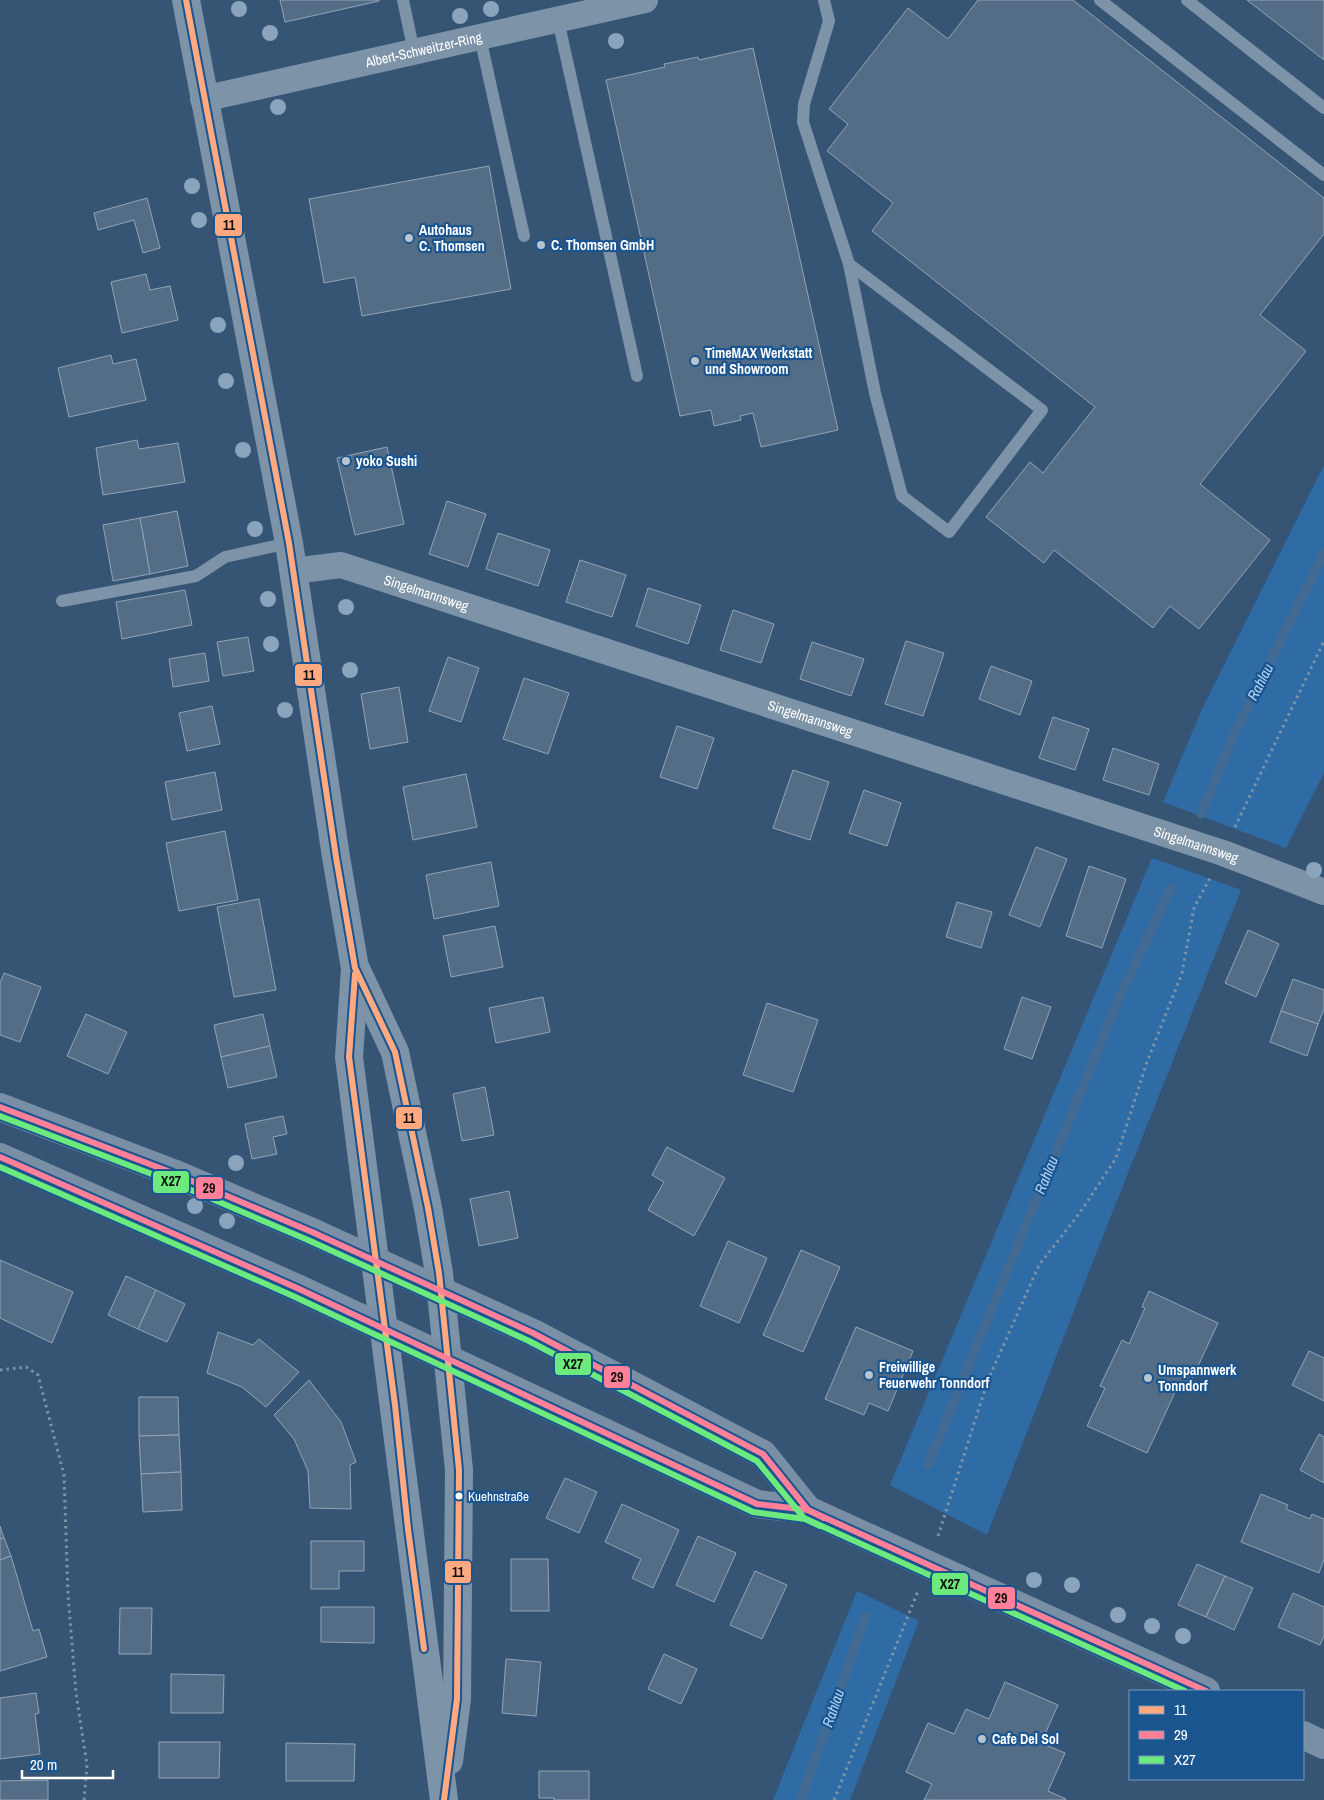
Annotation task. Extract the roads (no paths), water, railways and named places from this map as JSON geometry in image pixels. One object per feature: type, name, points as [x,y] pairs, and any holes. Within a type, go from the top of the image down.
[{"type":"main road","points":[[0,1107],[173,1173],[304,1228],[533,1333],[763,1454],[808,1510]]},
{"type":"main road","points":[[0,1157],[297,1288],[757,1504],[808,1510],[1204,1690]]},
{"type":"main road","points":[[1304,1735],[1324,1744]]},
{"type":"street","points":[[186,0],[203,99],[289,543],[336,857],[355,968],[349,1057],[444,1800]]},
{"type":"street","name":"Albert-Schweitzer-Ring","points":[[203,99],[645,0]]},
{"type":"street","name":"Singelmannsweg","points":[[293,571],[341,565],[1223,853],[1324,892]]},
{"type":"street","points":[[355,968],[395,1052],[428,1208],[441,1291],[459,1470],[457,1698],[444,1800]]},
{"type":"lane","points":[[403,0],[414,52]]},
{"type":"lane","points":[[824,0],[829,21],[804,104],[803,122],[849,264],[874,393],[902,496],[949,532],[1042,410],[849,264]]},
{"type":"lane","points":[[1100,0],[1324,175]]},
{"type":"lane","points":[[1187,0],[1324,108]]},
{"type":"lane","points":[[558,20],[637,376]]},
{"type":"lane","points":[[480,37],[524,236]]},
{"type":"lane","points":[[62,601],[196,576],[225,557],[289,543]]},
{"type":"waterway","name":"Rahlau","points":[[1201,814],[1235,732],[1324,553]]},
{"type":"waterway","name":"Rahlau","points":[[928,1465],[1117,1003],[1171,888]]},
{"type":"waterway","name":"Rahlau","points":[[801,1800],[866,1616]]},
{"type":"place","name":"Autohaus C. Thomsen","points":[[409,238]]},
{"type":"place","name":"C. Thomsen GmbH","points":[[541,245]]},
{"type":"place","name":"TimeMAX Werkstatt und Showroom","points":[[695,361]]},
{"type":"place","name":"yoko Sushi","points":[[346,461]]},
{"type":"place","name":"Freiwillige Feuerwehr Tonndorf","points":[[869,1375]]},
{"type":"place","name":"Umspannwerk Tonndorf","points":[[1148,1378]]},
{"type":"place","name":"Kuehnstraße","points":[[459,1496]]},
{"type":"place","name":"Cafe Del Sol","points":[[982,1739]]}]
